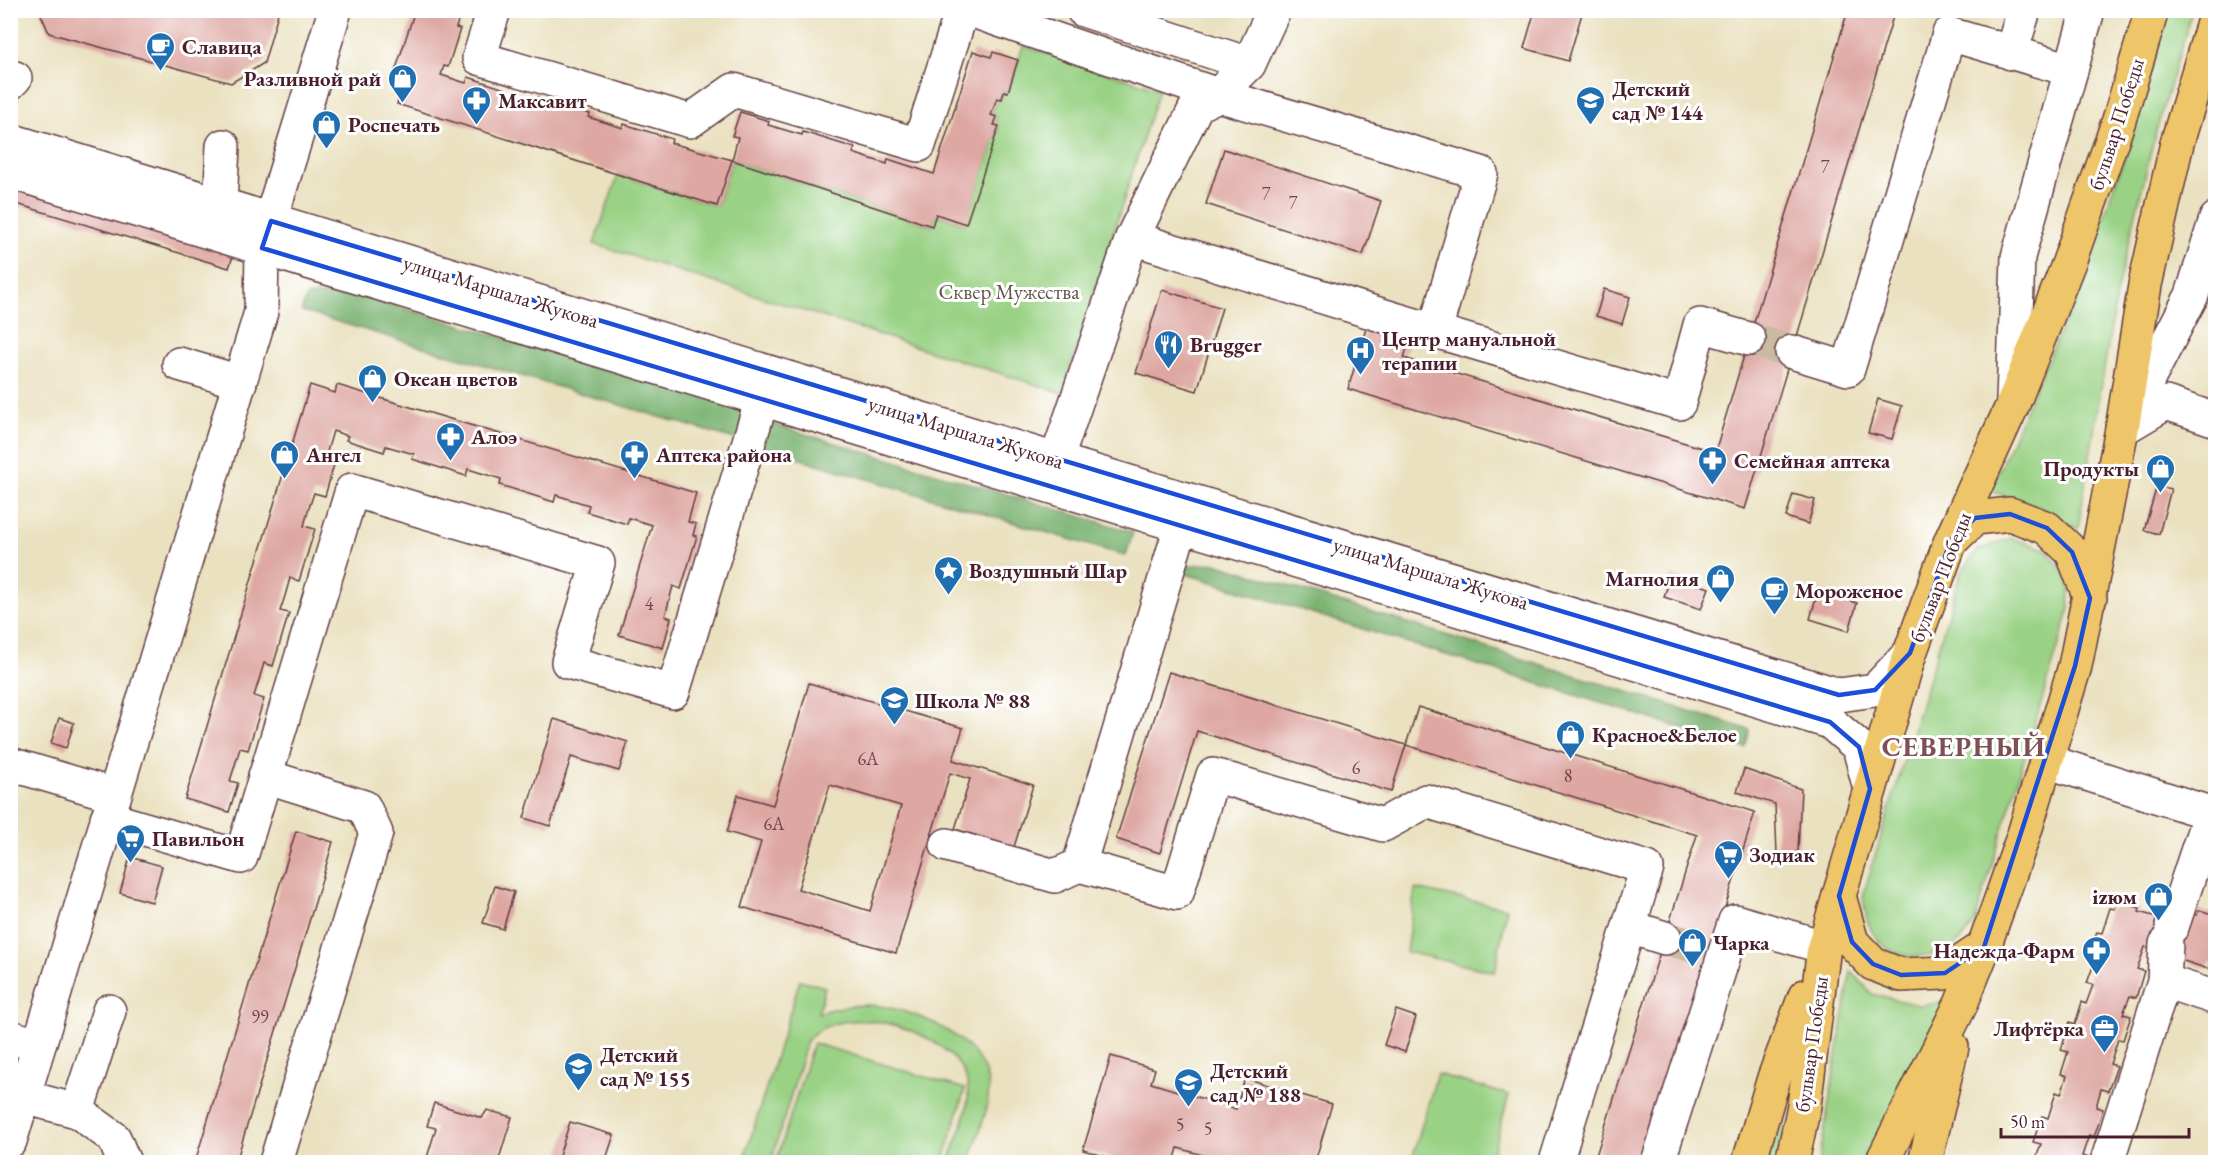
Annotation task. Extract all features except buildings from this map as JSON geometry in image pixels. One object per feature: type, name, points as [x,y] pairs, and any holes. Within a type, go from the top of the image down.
[{"type":"main road","name":"бульвар Победы","points":[[1792,1162],[1804,1106],[1824,947],[1910,653],[1952,540],[2013,404],[2068,262],[2107,153],[2152,10]]},
{"type":"main road","points":[[1882,1162],[1961,1004],[1984,947],[2024,834],[2075,666],[2122,429],[2145,285],[2177,144],[2216,13]]},
{"type":"main road","points":[[1952,540],[1975,518],[2010,514],[2047,528],[2072,552],[2090,598]]},
{"type":"main road","points":[[1839,896],[1852,942],[1873,964],[1902,975],[1945,974],[1984,947]]},
{"type":"main road","points":[[1749,1162],[1774,1078],[1824,947]]},
{"type":"main road","points":[[1925,1162],[1933,1137],[1961,1004]]},
{"type":"street","points":[[10,1141],[24,1097],[25,1041],[110,807],[240,382],[261,312],[266,234],[335,10]]},
{"type":"street","points":[[494,10],[478,58],[690,121],[734,90],[919,145],[962,10]]},
{"type":"street","points":[[970,10],[1218,95],[1481,173],[1435,330]]},
{"type":"street","points":[[1083,10],[1249,64]]},
{"type":"street","points":[[1052,473],[1132,238],[1197,105],[1218,95],[1249,64],[1274,10]]},
{"type":"street","points":[[2011,53],[2024,10]]},
{"type":"street","points":[[2013,404],[2018,257],[2088,10]]},
{"type":"street","points":[[1792,352],[1848,369],[1948,34],[2071,70]]},
{"type":"street","name":"улица Маршала Жукова","points":[[10,140],[220,204],[266,234],[762,399],[1052,473],[1181,526],[1830,722],[1859,747],[1870,789]]},
{"type":"street","points":[[220,204],[224,146]]},
{"type":"street","name":"улица Маршала Жукова","points":[[10,172],[266,234],[1052,473],[1839,695],[1875,690],[1910,653]]},
{"type":"street","points":[[2122,429],[2192,295],[2216,219]]},
{"type":"street","points":[[1132,238],[1679,403],[1700,325],[1749,339]]},
{"type":"street","points":[[179,364],[240,382]]},
{"type":"street","points":[[10,764],[110,807],[241,857],[352,490],[597,563],[568,662],[673,692],[762,399]]},
{"type":"street","points":[[2122,429],[2166,403],[2216,420]]},
{"type":"street","points":[[1079,865],[1181,526]]},
{"type":"street","points":[[2046,761],[2212,814],[2169,935],[2164,981],[2107,1162]]},
{"type":"street","points":[[947,844],[1055,876],[1079,865],[1177,893],[1213,775],[1383,825],[1426,801],[1647,868],[1556,1162]]},
{"type":"street","points":[[265,776],[364,807],[376,833],[276,1162]]},
{"type":"street","points":[[1658,1162],[1718,953],[1735,921],[1824,947]]},
{"type":"street","points":[[1629,927],[1665,938]]},
{"type":"street","points":[[2164,981],[2216,998]]},
{"type":"street","points":[[77,1111],[109,1011]]},
{"type":"street","points":[[24,1097],[77,1111],[114,1138],[124,1162]]},
{"type":"highlighted area","points":[[271,221],[1839,695],[1875,690],[1910,653],[1951,540],[1975,518],[2010,514],[2047,528],[2072,552],[2090,598],[2075,666],[1984,947],[1945,973],[1901,975],[1873,964],[1852,942],[1839,896],[1870,789],[1859,747],[1830,722],[262,248]]},
{"type":"green space","points":[[2169,11],[2192,11],[2155,135],[2117,290],[2078,529],[2035,505],[1990,491],[2083,279],[2134,129]]},
{"type":"green space","name":"Сквер Мужества","points":[[1023,46],[1159,89],[1062,393],[594,244],[618,175],[717,206],[732,160],[932,226],[936,214],[965,224],[999,127],[994,125],[997,117],[991,115],[997,98],[1002,99],[1004,91],[1008,92]]},
{"type":"green space","points":[[358,295],[747,409],[738,440],[301,311],[307,296]]},
{"type":"green space","points":[[765,422],[1133,532],[1126,556],[757,446]]},
{"type":"green space","points":[[2011,538],[2045,549],[2068,576],[2070,608],[1974,924],[1958,943],[1946,950],[1926,956],[1904,955],[1886,947],[1874,935],[1867,919],[1863,896],[1961,572],[1977,551]]},
{"type":"green space","points":[[1215,563],[1750,730],[1745,748],[1183,573],[1185,566]]},
{"type":"green space","points":[[1415,889],[1507,908],[1495,972],[1406,952]]},
{"type":"green space","points":[[1851,971],[1872,994],[1918,1005],[1946,1003],[1869,1162],[1819,1162]]},
{"type":"green space","points":[[800,980],[825,987],[818,1013],[861,1005],[902,1011],[940,1027],[972,1051],[982,1066],[989,1091],[983,1122],[969,1162],[949,1162],[968,1101],[967,1082],[958,1064],[941,1047],[920,1035],[895,1026],[870,1021],[845,1022],[823,1028],[807,1041],[771,1162],[743,1162]]},
{"type":"green space","points":[[813,1043],[965,1089],[943,1162],[776,1162]]},
{"type":"green space","points":[[1437,1074],[1509,1095],[1490,1162],[1411,1162]]},
{"type":"green space","points":[[1787,1097],[1789,1109],[1777,1162],[1763,1162],[1780,1106]]},
{"type":"tunnel","points":[[1749,339],[1792,352]]},
{"type":"tunnel","points":[[1665,938],[1711,951]]},
{"type":"place","name":"Славица","points":[[161,72]]},
{"type":"place","name":"Разливной рай","points":[[402,104]]},
{"type":"place","name":"Максавит","points":[[477,126]]},
{"type":"place","name":"Детский сад № 144","points":[[1591,126]]},
{"type":"place","name":"Роспечать","points":[[327,150]]},
{"type":"place","name":"Brugger","points":[[1169,370]]},
{"type":"place","name":"Центр мануальной терапии","points":[[1361,376]]},
{"type":"place","name":"Океан цветов","points":[[373,404]]},
{"type":"place","name":"Алоэ","points":[[450,462]]},
{"type":"place","name":"Ангел","points":[[285,480]]},
{"type":"place","name":"Аптека района","points":[[635,480]]},
{"type":"place","name":"Семейная аптека","points":[[1713,486]]},
{"type":"place","name":"Продукты","points":[[2160,494]]},
{"type":"place","name":"Воздушный Шар","points":[[948,596]]},
{"type":"place","name":"Магнолия","points":[[1720,604]]},
{"type":"place","name":"Мороженое","points":[[1774,616]]},
{"type":"place","name":"Школа № 88","points":[[894,726]]},
{"type":"place","name":"Красное&Белое","points":[[1571,760]]},
{"type":"place","name":"Павильон","points":[[131,864]]},
{"type":"place","name":"Зодиак","points":[[1728,880]]},
{"type":"place","name":"izюм","points":[[2158,922]]},
{"type":"place","name":"Чарка","points":[[1692,968]]},
{"type":"place","name":"Надежда-Фарм","points":[[2096,976]]},
{"type":"place","name":"Лифтёрка","points":[[2105,1054]]},
{"type":"place","name":"Детский сад № 155","points":[[579,1092]]},
{"type":"place","name":"Детский сад № 188","points":[[1189,1108]]},
{"type":"district","name":"СЕВЕРНЫЙ","points":[[1964,746]]}]
